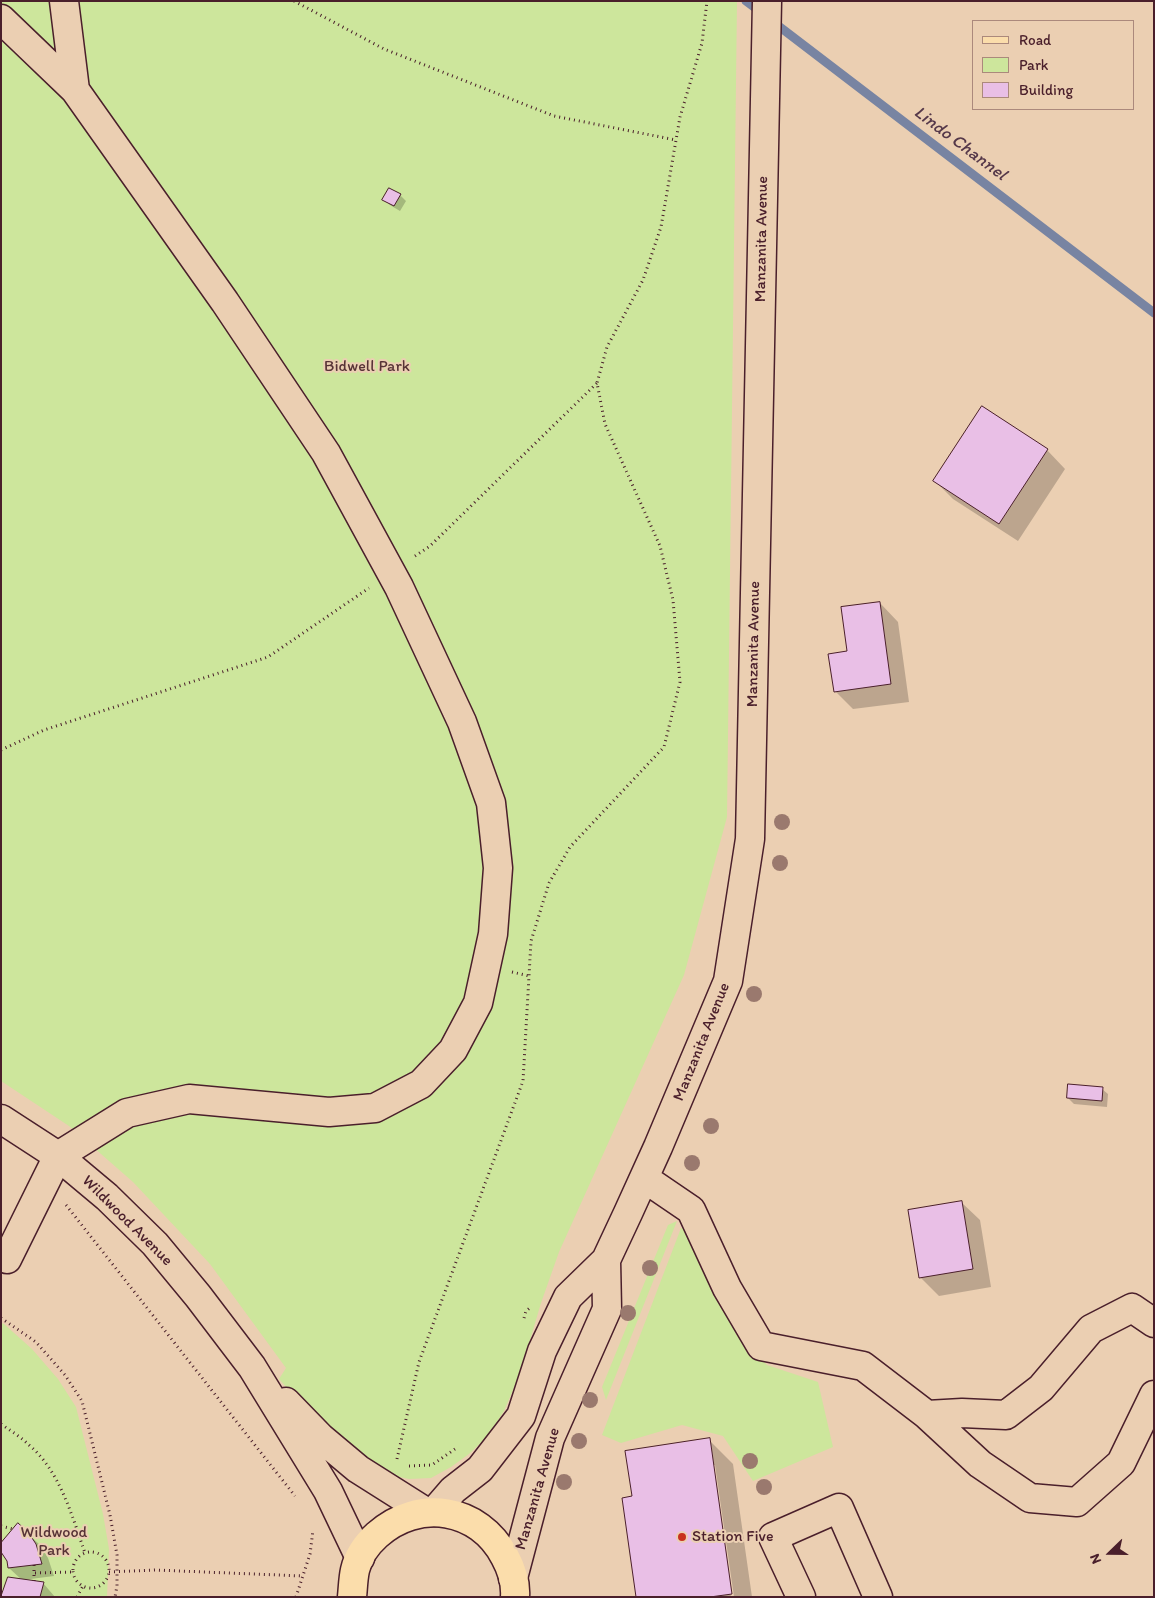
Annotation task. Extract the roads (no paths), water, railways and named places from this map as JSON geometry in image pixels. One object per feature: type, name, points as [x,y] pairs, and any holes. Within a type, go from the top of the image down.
[{"type":"main road","points":[[355,1575],[371,1540],[387,1526],[405,1517],[430,1512],[446,1513],[464,1518],[482,1528],[500,1546],[511,1568],[514,1587]]},
{"type":"street","points":[[64,1],[74,90]]},
{"type":"street","name":"Manzanita Avenue","points":[[430,1512],[480,1469],[521,1416],[542,1351],[568,1298],[606,1260],[644,1178],[728,981],[750,839],[767,1]]},
{"type":"street","points":[[1,19],[74,90],[225,302],[326,453],[399,587],[462,722],[491,803],[498,868],[493,934],[478,1003],[453,1050],[421,1084],[375,1108],[329,1112],[189,1100],[127,1113],[58,1156],[6,1258]]},
{"type":"street","name":"Wildwood Avenue","points":[[1,1119],[58,1156],[108,1197],[155,1244],[198,1296],[252,1367],[328,1491],[355,1575]]},
{"type":"street","points":[[644,1178],[691,1210],[726,1288],[761,1346],[863,1366],[927,1415],[980,1464],[1030,1498],[1077,1502],[1121,1463],[1154,1395]]},
{"type":"street","name":"Manzanita Avenue","points":[[514,1587],[550,1438],[607,1309],[606,1260]]},
{"type":"street","points":[[927,1415],[962,1413],[1006,1415],[1041,1388],[1090,1329],[1132,1308],[1154,1323]]},
{"type":"street","name":"Wildwood Avenue","points":[[252,1367],[321,1438],[358,1469],[430,1512]]},
{"type":"street","points":[[801,1597],[773,1537],[839,1508],[878,1597]]},
{"type":"street","points":[[341,1597],[355,1575]]},
{"type":"waterway","name":"Lindo Channel","points":[[746,1],[762,13]]},
{"type":"waterway","name":"Lindo Channel","points":[[772,21],[1154,313]]},
{"type":"place","name":"Station Five","points":[[682,1537]]},
{"type":"park label","name":"Bidwell Park","points":[[367,367]]},
{"type":"park label","name":"Wildwood Park","points":[[54,1542]]}]
